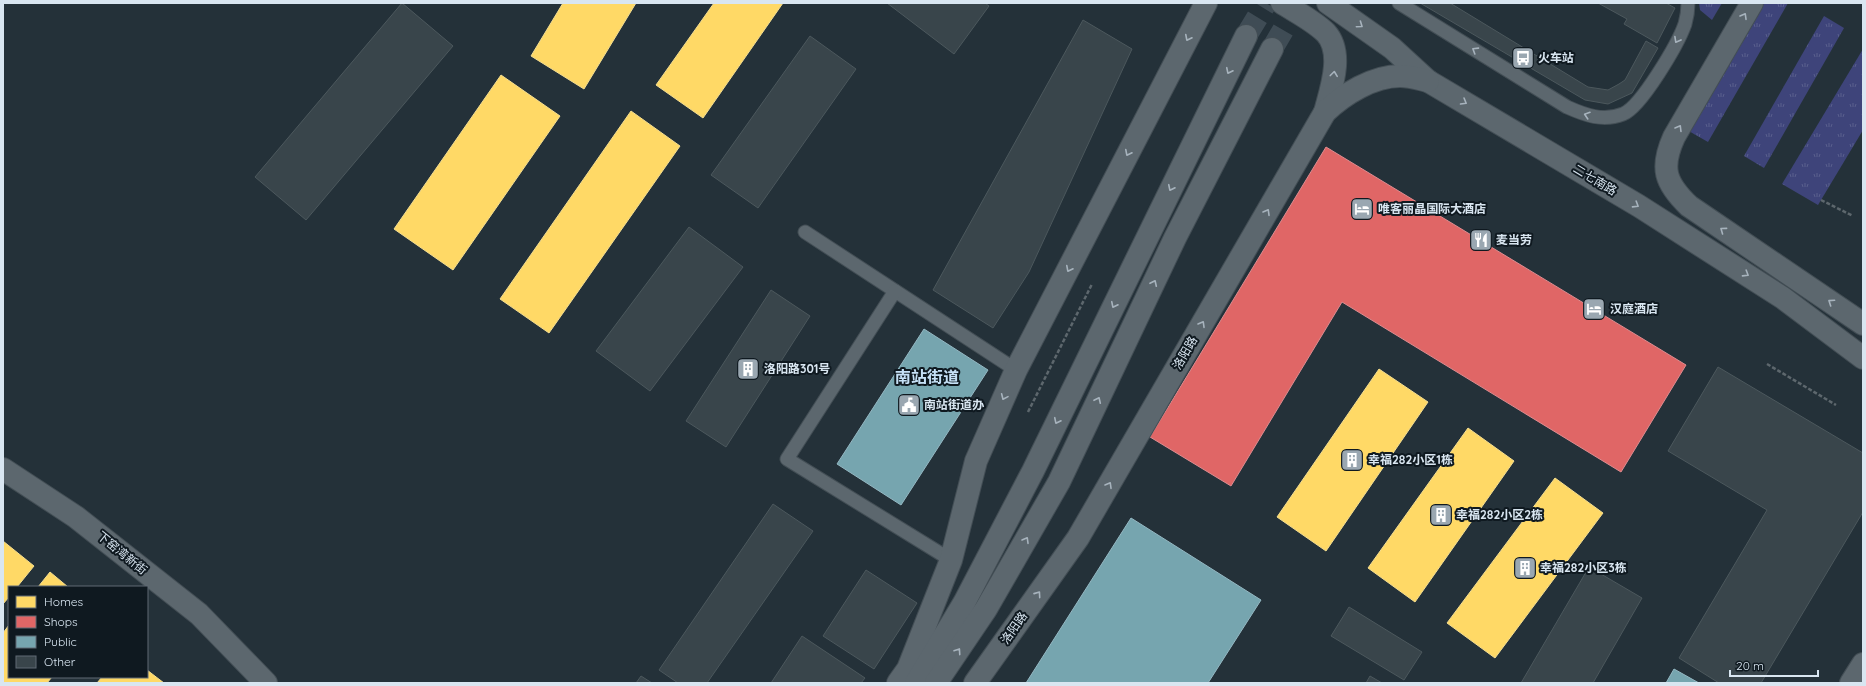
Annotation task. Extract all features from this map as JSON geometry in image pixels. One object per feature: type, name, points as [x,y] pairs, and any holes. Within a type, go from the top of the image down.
[{"type":"main road","points":[[898,683],[908,669],[951,560],[976,461],[1016,370],[1206,3]]},
{"type":"main road","points":[[1282,3],[1318,26],[1330,39],[1335,64],[1326,112]]},
{"type":"main road","name":"二七南路","points":[[1328,3],[1392,48],[1428,81],[1639,206],[1783,298],[1863,358]]},
{"type":"main road","points":[[1752,3],[1674,137],[1668,151],[1666,175],[1671,187],[1689,206],[1863,324]]},
{"type":"main road","points":[[916,683],[964,603],[1033,471],[1246,36]]},
{"type":"main road","points":[[936,683],[986,609],[1059,482],[1175,238],[1272,49]]},
{"type":"main road","name":"洛阳路","points":[[975,683],[1078,538],[1326,112],[1346,96],[1377,80],[1401,76],[1428,81]]},
{"type":"main road","name":"下窑湾新街","points":[[3,469],[76,517],[199,614],[266,683]]},
{"type":"main road","points":[[1851,683],[1863,664]]},
{"type":"lane","points":[[1399,3],[1567,107],[1594,118],[1623,114],[1634,108],[1647,92],[1685,25],[1688,3]]},
{"type":"lane","points":[[805,232],[1016,370]]},
{"type":"lane","points":[[895,291],[787,459],[951,560]]},
{"type":"path","points":[[1822,200],[1852,216]]},
{"type":"path","points":[[1767,364],[1836,405]]},
{"type":"green space","points":[[1699,3],[1722,3],[1712,20],[1700,10]]},
{"type":"green space","points":[[1761,3],[1788,3],[1708,142],[1687,130]]},
{"type":"green space","points":[[1824,16],[1844,28],[1764,168],[1744,156]]},
{"type":"green space","points":[[1863,49],[1863,130],[1818,205],[1782,184]]},
{"type":"building: Homes","points":[[563,3],[636,3],[584,89],[531,56]]},
{"type":"building: Homes","points":[[714,3],[783,3],[703,118],[656,85]]},
{"type":"building: Homes","points":[[501,75],[560,116],[453,270],[394,229]]},
{"type":"building: Homes","points":[[631,111],[680,146],[549,333],[500,299]]},
{"type":"building: Homes","name":"幸福282小区1栋","points":[[1379,369],[1428,402],[1326,551],[1277,517]]},
{"type":"building: Homes","name":"幸福282小区2栋","points":[[1468,428],[1514,461],[1415,602],[1368,568]]},
{"type":"building: Homes","name":"幸福282小区3栋","points":[[1555,478],[1603,513],[1495,658],[1447,623]]},
{"type":"building: Homes","points":[[3,541],[34,566],[18,586],[8,586],[8,598],[3,604]]},
{"type":"building: Homes","points":[[50,572],[67,586],[39,586]]},
{"type":"building: Homes","points":[[8,626],[8,678],[51,678],[47,683],[3,683],[3,633]]},
{"type":"building: Homes","points":[[148,671],[164,683],[97,683],[101,678],[148,678]]},
{"type":"building: Shops","points":[[1326,147],[1686,365],[1621,472],[1342,302],[1231,486],[1150,437]]},
{"type":"building: Public","points":[[924,329],[988,370],[901,505],[837,464]]},
{"type":"building: Public","points":[[1131,518],[1261,600],[1208,683],[1026,683]]},
{"type":"building: Public","points":[[1674,669],[1699,683],[1666,683]]},
{"type":"building: Other","points":[[402,3],[453,46],[306,220],[255,177]]},
{"type":"building: Other","points":[[887,3],[985,3],[989,6],[954,54]]},
{"type":"building: Other","points":[[1420,3],[1450,3],[1588,87],[1608,90],[1619,84],[1625,80],[1646,41],[1658,48],[1632,93],[1608,104],[1585,100]]},
{"type":"building: Other","points":[[1598,3],[1666,3],[1675,8],[1657,43],[1624,24],[1627,19]]},
{"type":"building: Other","points":[[1083,20],[1132,49],[1029,272],[993,328],[933,290]]},
{"type":"building: Other","points":[[810,36],[856,69],[758,208],[711,175]]},
{"type":"building: Other","points":[[689,227],[743,267],[650,391],[596,351]]},
{"type":"building: Other","name":"洛阳路301号","points":[[771,290],[810,316],[726,447],[686,421]]},
{"type":"building: Other","points":[[1718,367],[1863,453],[1863,512],[1761,683],[1719,683],[1679,658],[1767,510],[1668,451]]},
{"type":"building: Other","points":[[773,504],[813,531],[707,683],[678,683],[659,670]]},
{"type":"building: Other","points":[[1589,567],[1642,598],[1593,683],[1521,683]]},
{"type":"building: Other","points":[[866,570],[917,603],[874,669],[823,636]]},
{"type":"building: Other","points":[[1349,607],[1422,652],[1404,680],[1331,636]]},
{"type":"building: Other","points":[[802,636],[865,678],[861,683],[771,683]]},
{"type":"building: Other","points":[[641,676],[652,683],[636,683]]},
{"type":"building: Other","points":[[1370,676],[1382,683],[1366,683]]},
{"type":"tunnel","points":[[1246,36],[1266,3]]},
{"type":"tunnel","points":[[1272,49],[1299,3]]},
{"type":"place","name":"火车站","points":[[1523,58]]},
{"type":"place","name":"唯客丽晶国际大酒店","points":[[1362,209]]},
{"type":"place","name":"麦当劳","points":[[1481,240]]},
{"type":"place","name":"汉庭酒店","points":[[1594,309]]},
{"type":"place","name":"洛阳路301号","points":[[748,369]]},
{"type":"place","name":"南站街道办","points":[[909,405]]},
{"type":"place","name":"幸福282小区1栋","points":[[1352,460]]},
{"type":"place","name":"幸福282小区2栋","points":[[1441,515]]},
{"type":"place","name":"幸福282小区3栋","points":[[1525,568]]},
{"type":"district","name":"南站街道","points":[[927,377]]}]
